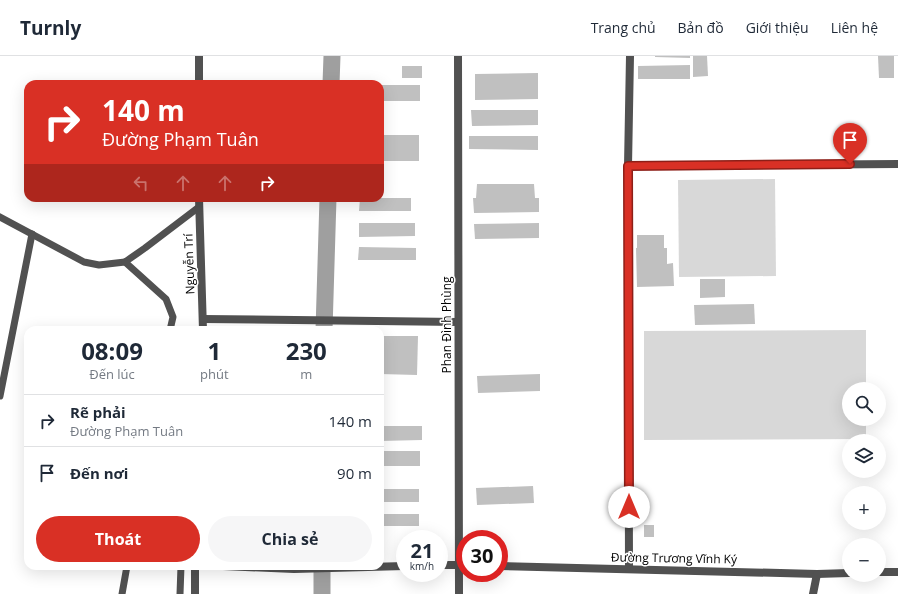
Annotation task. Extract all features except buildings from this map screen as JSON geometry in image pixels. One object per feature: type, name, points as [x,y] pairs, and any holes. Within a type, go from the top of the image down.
[{"type":"street","points":[[199,56],[199,80]]},
{"type":"street","name":"Phan Đình Phùng","points":[[458,56],[458,322],[461,530]]},
{"type":"street","points":[[629,569],[628,166],[630,56]]},
{"type":"street","points":[[628,166],[898,164]]},
{"type":"street","name":"Nguyễn Trí","points":[[199,202],[203,326]]},
{"type":"street","points":[[203,319],[458,322]]},
{"type":"street","points":[[384,566],[396,566]]},
{"type":"street","name":"Đường Trương Vĩnh Ký","points":[[508,566],[818,574],[842,573]]},
{"type":"street","points":[[195,570],[195,594]]},
{"type":"street","points":[[886,572],[898,572]]},
{"type":"street","points":[[813,594],[818,574]]},
{"type":"street","name":"Phan Đình Phùng","points":[[459,594],[460,582]]},
{"type":"lane","points":[[0,217],[84,262],[100,264],[125,262],[199,207]]},
{"type":"lane","points":[[0,396],[32,234]]},
{"type":"lane","points":[[125,262],[166,299],[173,317],[171,326]]},
{"type":"lane","points":[[122,594],[126,570]]},
{"type":"lane","points":[[180,594],[181,570]]},
{"type":"shaded area","points":[[775,179],[776,276],[679,277],[678,180]]},
{"type":"shaded area","points":[[866,330],[866,382],[842,382],[842,426],[866,426],[866,434],[842,434],[842,439],[644,440],[644,331]]},
{"type":"waterway","points":[[331,80],[332,56]]},
{"type":"waterway","points":[[324,326],[328,202]]},
{"type":"waterway","points":[[322,570],[322,594]]},
{"type":"route","points":[[629,507],[628,166],[850,164]]}]
